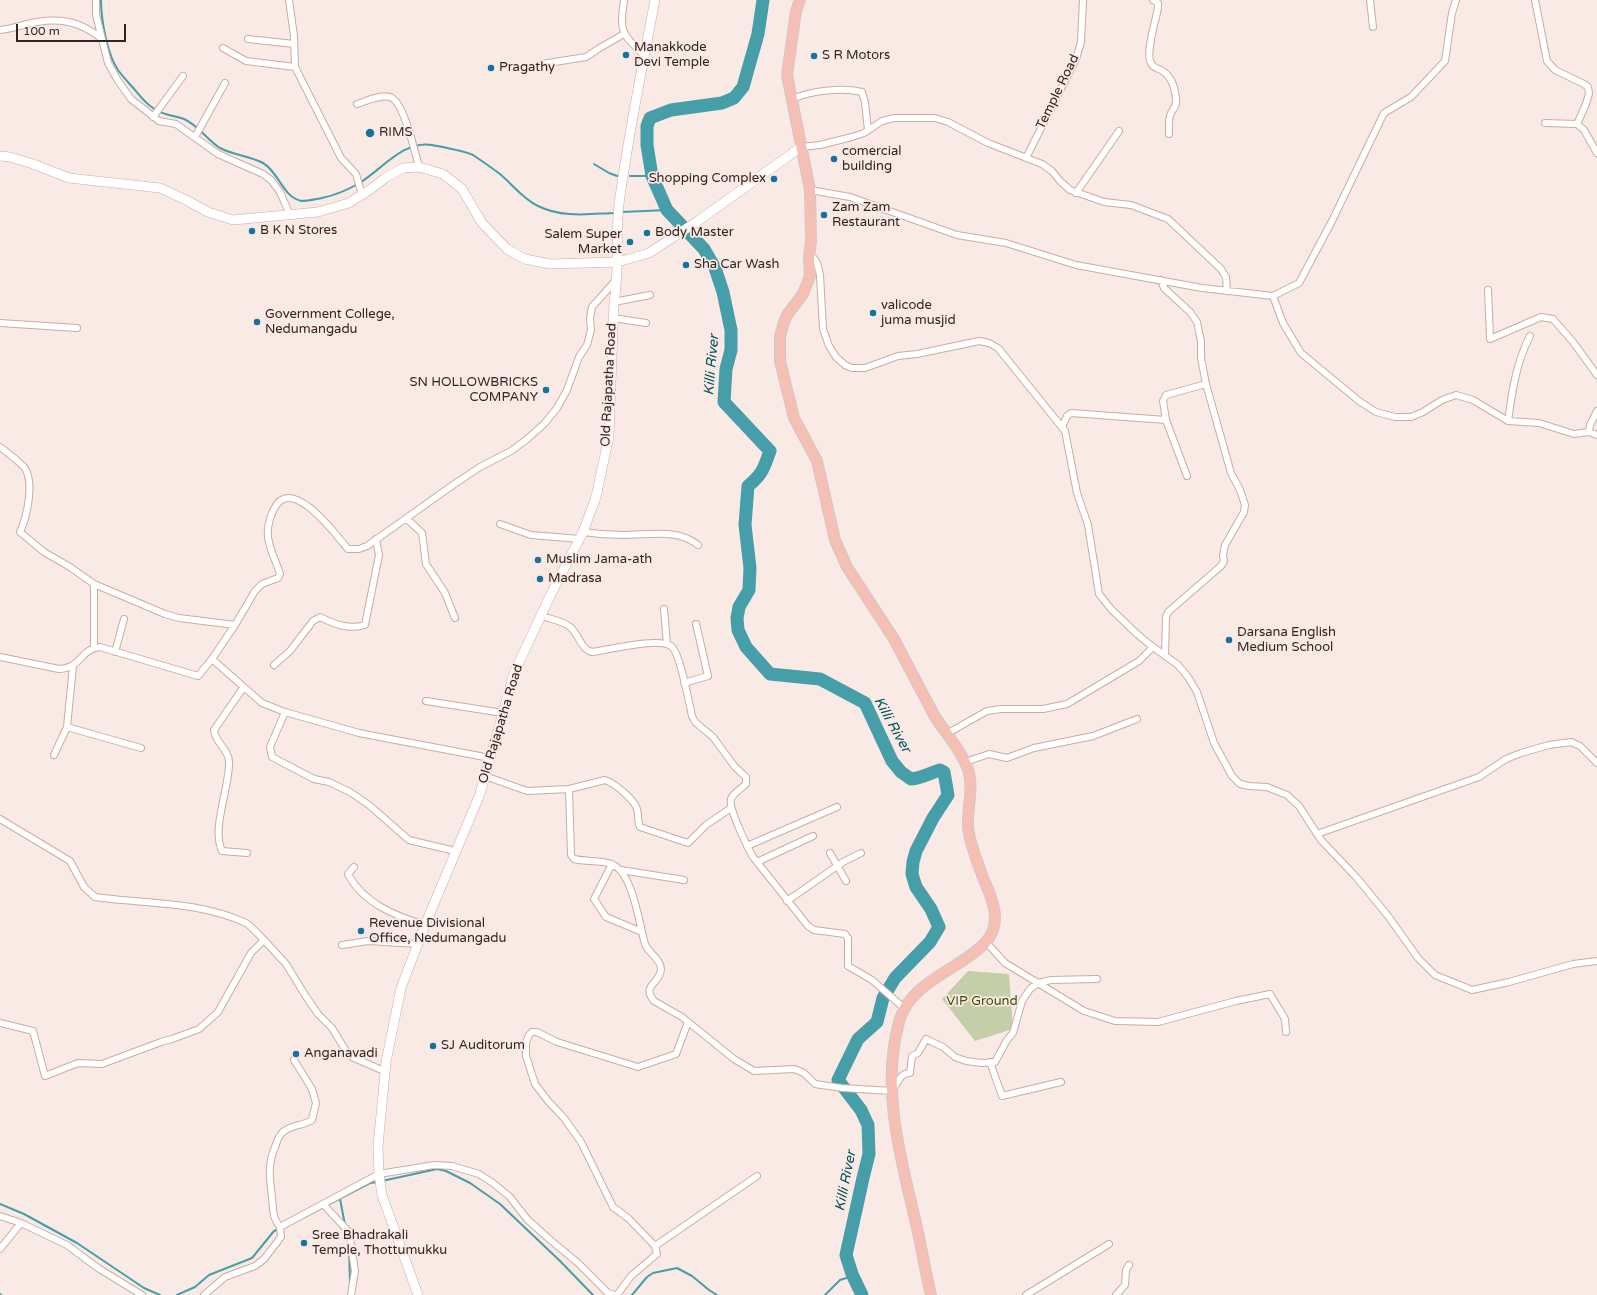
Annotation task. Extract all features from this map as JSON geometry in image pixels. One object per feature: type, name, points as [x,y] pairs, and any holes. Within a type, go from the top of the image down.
[{"type":"main road","name":"Old Rajapatha Road","points":[[418,1295],[382,1195],[379,1175],[378,1146],[384,1071],[402,988],[425,925],[480,794],[514,673],[542,616],[550,596],[581,536],[596,497],[609,436],[613,318],[618,262],[618,206],[632,116],[655,0]]},
{"type":"main road","points":[[800,0],[796,12],[787,75],[810,190],[810,276],[803,294],[787,315],[780,337],[780,361],[794,418],[817,462],[835,540],[846,567],[894,639],[934,715],[941,726],[948,733],[965,762],[969,772],[970,785],[968,828],[983,878],[993,899],[995,915],[993,929],[986,942],[972,954],[913,995],[904,1008],[899,1020],[894,1041],[891,1075],[894,1114],[904,1168],[932,1295]]},
{"type":"main road","points":[[0,156],[10,157],[34,164],[69,178],[160,188],[208,212],[233,220],[318,212],[348,203],[362,195],[385,178],[403,168],[419,167],[444,174],[462,189],[482,223],[507,249],[525,259],[550,264],[618,262],[649,253],[801,147]]},
{"type":"street","points":[[96,0],[96,15],[108,62],[116,79],[131,98],[159,121],[176,124],[218,154],[263,174],[280,192],[290,215]]},
{"type":"street","points":[[289,0],[295,67],[341,158],[356,174],[362,195]]},
{"type":"street","points":[[624,0],[621,26],[624,34],[644,55]]},
{"type":"street","name":"Temple Road","points":[[1026,158],[1076,59],[1081,42],[1083,0]]},
{"type":"street","points":[[1153,0],[1158,3],[1158,8],[1149,53],[1150,62],[1154,67],[1168,75],[1172,81],[1177,101],[1171,113],[1168,125],[1169,134]]},
{"type":"street","points":[[1370,0],[1373,27]]},
{"type":"street","points":[[810,190],[850,197],[957,235],[1006,243],[1076,265],[1227,291],[1273,296],[1299,283],[1332,221],[1384,113],[1411,97],[1445,61],[1452,14],[1456,0]]},
{"type":"street","points":[[1535,0],[1547,62],[1555,70],[1588,87],[1589,94],[1577,124]]},
{"type":"street","points":[[0,30],[36,22],[57,20],[75,23],[87,28],[101,38]]},
{"type":"street","points":[[542,64],[586,57],[624,34]]},
{"type":"street","points":[[248,40],[294,44]]},
{"type":"street","points":[[223,48],[246,61],[295,67]]},
{"type":"street","points":[[153,117],[183,76]]},
{"type":"street","points":[[196,137],[225,83]]},
{"type":"street","points":[[792,98],[806,93],[843,90],[862,92],[865,103],[868,130]]},
{"type":"street","points":[[358,104],[385,96],[392,97],[399,104],[412,138],[419,167]]},
{"type":"street","points":[[801,147],[820,145],[852,137],[868,130],[882,121],[894,118],[935,118],[948,122],[988,143],[1042,164],[1052,171],[1065,186],[1076,193],[1104,202],[1131,205],[1168,219],[1220,269],[1226,277],[1227,291]]},
{"type":"street","points":[[1545,123],[1577,124],[1584,130],[1597,153]]},
{"type":"street","points":[[1076,193],[1119,131]]},
{"type":"street","points":[[810,253],[817,263],[820,275],[823,329],[829,346],[836,357],[844,365],[852,368],[865,368],[898,356],[917,354],[979,341],[989,343],[998,348],[1065,431],[1077,493],[1088,525],[1099,594],[1111,608],[1153,647],[1178,665],[1188,677],[1197,692],[1214,743],[1232,776],[1240,784],[1267,787],[1287,795],[1299,806],[1317,834],[1388,916],[1418,958],[1435,975],[1472,990],[1509,982],[1573,964],[1597,961]]},
{"type":"street","points":[[0,657],[59,669],[73,666],[88,652],[94,648],[100,647],[198,676],[235,626],[255,591],[262,584],[278,578],[280,574],[268,541],[270,516],[278,503],[286,499],[302,501],[310,507],[348,549],[359,549],[367,546],[480,467],[512,450],[544,424],[557,408],[567,390],[579,357],[587,345],[591,330],[592,307],[617,279]]},
{"type":"street","points":[[1161,280],[1164,288],[1190,312],[1197,322],[1201,341],[1201,358],[1206,384],[1230,473],[1240,490],[1245,505],[1244,512],[1225,545],[1223,555],[1224,561],[1221,566],[1168,612],[1166,617],[1165,656]]},
{"type":"street","points":[[1488,290],[1490,339],[1541,317],[1553,319],[1573,342],[1597,375]]},
{"type":"street","points":[[614,302],[650,295]]},
{"type":"street","points":[[1273,296],[1283,324],[1301,353],[1359,401],[1376,412],[1395,417],[1411,417],[1423,412],[1442,400],[1456,395],[1473,400],[1508,421],[1539,424],[1574,434],[1589,432],[1597,435]]},
{"type":"street","points":[[613,318],[646,323]]},
{"type":"street","points":[[0,323],[78,328]]},
{"type":"street","points":[[1508,421],[1514,380],[1524,347],[1530,336]]},
{"type":"street","points":[[1187,476],[1166,420],[1164,401],[1166,395],[1206,384]]},
{"type":"street","points":[[1589,432],[1590,425],[1597,411]]},
{"type":"street","points":[[1062,427],[1067,416],[1071,413],[1166,420]]},
{"type":"street","points":[[0,446],[24,468],[27,474],[29,484],[28,500],[24,524],[20,532],[44,552],[70,567],[94,584],[165,614],[179,618],[235,626]]},
{"type":"street","points":[[406,518],[422,533],[426,564],[445,593],[455,618]]},
{"type":"street","points":[[500,524],[531,535],[581,536],[661,533],[687,538],[698,545]]},
{"type":"street","points":[[274,665],[290,651],[313,621],[320,618],[338,626],[365,625],[380,555],[376,539]]},
{"type":"street","points":[[94,584],[94,648]]},
{"type":"street","points":[[664,609],[667,644]]},
{"type":"street","points":[[542,616],[569,625],[576,633],[585,649],[592,652],[653,643],[667,644],[675,650],[695,722],[714,737],[735,767],[746,777],[746,784],[732,796],[730,804],[747,846],[757,862],[808,926],[814,930],[845,934],[848,938],[848,966],[872,980],[904,1008]]},
{"type":"street","points":[[115,652],[124,619]]},
{"type":"street","points":[[684,682],[708,676],[696,624]]},
{"type":"street","points":[[948,733],[987,711],[1001,709],[1043,709],[1067,704],[1139,661],[1153,647]]},
{"type":"street","points":[[212,659],[243,688],[262,703],[285,712],[359,732],[490,758]]},
{"type":"street","points":[[54,755],[67,727],[73,666]]},
{"type":"street","points":[[243,688],[214,730],[215,738],[225,750],[229,760],[229,771],[219,823],[220,846],[222,851],[247,854]]},
{"type":"street","points":[[426,701],[503,712]]},
{"type":"street","points":[[285,712],[270,747],[272,757],[314,779],[330,782],[350,792],[369,805],[409,840],[455,851]]},
{"type":"street","points":[[965,762],[989,754],[1006,758],[1034,748],[1093,736],[1137,719]]},
{"type":"street","points":[[67,727],[141,748]]},
{"type":"street","points":[[1317,834],[1479,777],[1506,759],[1549,744],[1571,742],[1580,746],[1597,763]]},
{"type":"street","points":[[485,776],[527,791],[569,789],[605,780],[610,782],[628,796],[637,808],[637,821],[640,827],[688,843],[706,825],[731,808]]},
{"type":"street","points":[[569,789],[570,846],[573,858],[583,861],[612,864],[621,870],[684,880]]},
{"type":"street","points":[[747,846],[837,807]]},
{"type":"street","points":[[0,819],[70,861],[84,887],[95,897],[198,909],[247,924],[286,964],[318,1014],[332,1028],[346,1051],[352,1057],[384,1071]]},
{"type":"street","points":[[757,862],[813,836]]},
{"type":"street","points":[[830,853],[846,881]]},
{"type":"street","points":[[787,901],[852,856],[861,853]]},
{"type":"street","points":[[612,864],[594,899],[606,917],[642,932]]},
{"type":"street","points":[[354,867],[348,874],[368,898],[390,912],[405,919],[425,925]]},
{"type":"street","points":[[621,870],[632,892],[646,945],[661,967],[661,972],[657,980],[650,987],[649,992],[651,997],[654,1001],[688,1022],[734,1059],[754,1071],[794,1069],[804,1073],[815,1084],[842,1088],[892,1091],[902,1075],[906,1072],[910,1073],[912,1056],[918,1053],[926,1039],[943,1046],[955,1056],[966,1061],[995,1062],[1007,1040],[1013,1033],[1022,1001],[1030,990],[1038,983],[1051,980],[1097,979]]},
{"type":"street","points":[[0,1023],[33,1031],[46,1076],[78,1063],[102,1064],[199,1029],[218,1012],[251,952],[264,940]]},
{"type":"street","points":[[342,945],[368,941],[418,944]]},
{"type":"street","points":[[986,942],[1005,963],[1084,1011],[1115,1021],[1158,1022],[1270,994],[1284,1019],[1286,1032]]},
{"type":"street","points":[[280,1227],[379,1175],[434,1165],[452,1166],[479,1174],[494,1183],[510,1198],[527,1218],[578,1263],[608,1293],[616,1295],[630,1276],[657,1254],[655,1246],[628,1218],[613,1207],[581,1142],[564,1118],[535,1084],[526,1056],[526,1042],[532,1032],[537,1032],[557,1042],[638,1067],[676,1054],[688,1022]]},
{"type":"street","points":[[204,1295],[225,1277],[255,1266],[264,1259],[281,1237],[280,1227],[273,1215],[269,1169],[270,1158],[282,1133],[289,1128],[305,1124],[312,1120],[316,1103],[312,1089],[294,1060]]},
{"type":"street","points":[[990,1062],[1002,1096],[1061,1082]]},
{"type":"street","points":[[655,1246],[757,1176]]},
{"type":"street","points":[[323,1204],[349,1232],[355,1271],[351,1295]]},
{"type":"street","points":[[0,1216],[21,1223],[67,1245],[98,1268],[142,1295]]},
{"type":"street","points":[[0,1248],[21,1223]]},
{"type":"street","points":[[1026,1295],[1110,1244]]},
{"type":"street","points":[[1116,1295],[1125,1285],[1126,1270],[1129,1265]]},
{"type":"green space","name":"VIP Ground","points":[[968,971],[1009,974],[1013,1029],[975,1041],[942,999]]},
{"type":"waterway","points":[[101,0],[105,36],[114,63],[122,75],[146,102],[161,113],[184,119],[189,122],[220,148],[263,163],[273,172],[290,195],[296,199],[302,201],[309,200],[327,197],[342,192],[361,182],[403,151],[412,147],[432,145],[473,155],[500,174],[527,199],[547,210],[566,214],[615,213]]},
{"type":"waterway","name":"Killi River","points":[[763,0],[758,34],[743,87],[734,98],[722,103],[671,110],[650,118],[647,126],[647,145],[652,176],[667,210],[704,249],[715,268],[723,292],[731,330],[731,350],[726,369],[724,402],[770,451],[762,471],[748,486],[745,525],[750,568],[749,590],[739,607],[737,618],[738,630],[746,647],[770,674],[820,679],[865,703],[892,761],[901,772],[911,779],[922,777],[940,770],[944,772],[948,795],[933,818],[916,851],[912,874],[916,887],[931,909],[939,927],[930,942],[895,978],[883,998],[877,1022],[858,1039],[838,1080],[861,1110],[868,1125],[869,1154],[846,1255],[852,1274],[862,1295]]},
{"type":"waterway","points":[[594,164],[617,176]]},
{"type":"waterway","points":[[630,176],[652,176]]},
{"type":"waterway","points":[[622,212],[667,210]]},
{"type":"waterway","points":[[382,1181],[437,1169],[446,1171],[470,1183],[500,1204],[560,1261],[593,1295]]},
{"type":"waterway","points":[[287,1226],[370,1183],[378,1182]]},
{"type":"waterway","points":[[340,1199],[345,1225]]},
{"type":"waterway","points":[[0,1204],[24,1214],[77,1243],[144,1288],[160,1295]]},
{"type":"waterway","points":[[177,1295],[195,1287],[209,1275],[252,1258],[274,1231],[279,1229]]},
{"type":"waterway","points":[[349,1247],[350,1283]]},
{"type":"waterway","points":[[632,1295],[647,1277],[653,1273],[677,1268],[692,1276],[717,1295]]},
{"type":"waterway","points":[[825,1295],[840,1280],[853,1276]]},
{"type":"place","name":"Manakkode Devi Temple","points":[[626,55]]},
{"type":"place","name":"S R Motors","points":[[814,56]]},
{"type":"place","name":"Pragathy","points":[[491,68]]},
{"type":"place","name":"RIMS","points":[[370,133]]},
{"type":"place","name":"comercial building","points":[[834,159]]},
{"type":"place","name":"Shopping Complex","points":[[774,179]]},
{"type":"place","name":"Zam Zam Restaurant","points":[[824,215]]},
{"type":"place","name":"B K N Stores","points":[[252,231]]},
{"type":"place","name":"Body Master","points":[[647,233]]},
{"type":"place","name":"Salem Super Market","points":[[630,242]]},
{"type":"place","name":"Sha Car Wash","points":[[686,265]]},
{"type":"place","name":"valicode juma musjid","points":[[873,313]]},
{"type":"place","name":"Government College, Nedumangadu","points":[[257,322]]},
{"type":"place","name":"SN HOLLOWBRICKS COMPANY","points":[[546,390]]},
{"type":"place","name":"Muslim Jama-ath","points":[[538,560]]},
{"type":"place","name":"Madrasa","points":[[540,579]]},
{"type":"place","name":"Darsana English Medium School","points":[[1229,640]]},
{"type":"place","name":"Revenue Divisional Office, Nedumangadu","points":[[361,931]]},
{"type":"place","name":"SJ Auditorum","points":[[433,1046]]},
{"type":"place","name":"Anganavadi","points":[[296,1054]]},
{"type":"place","name":"Sree Bhadrakali Temple, Thottumukku","points":[[304,1243]]}]
